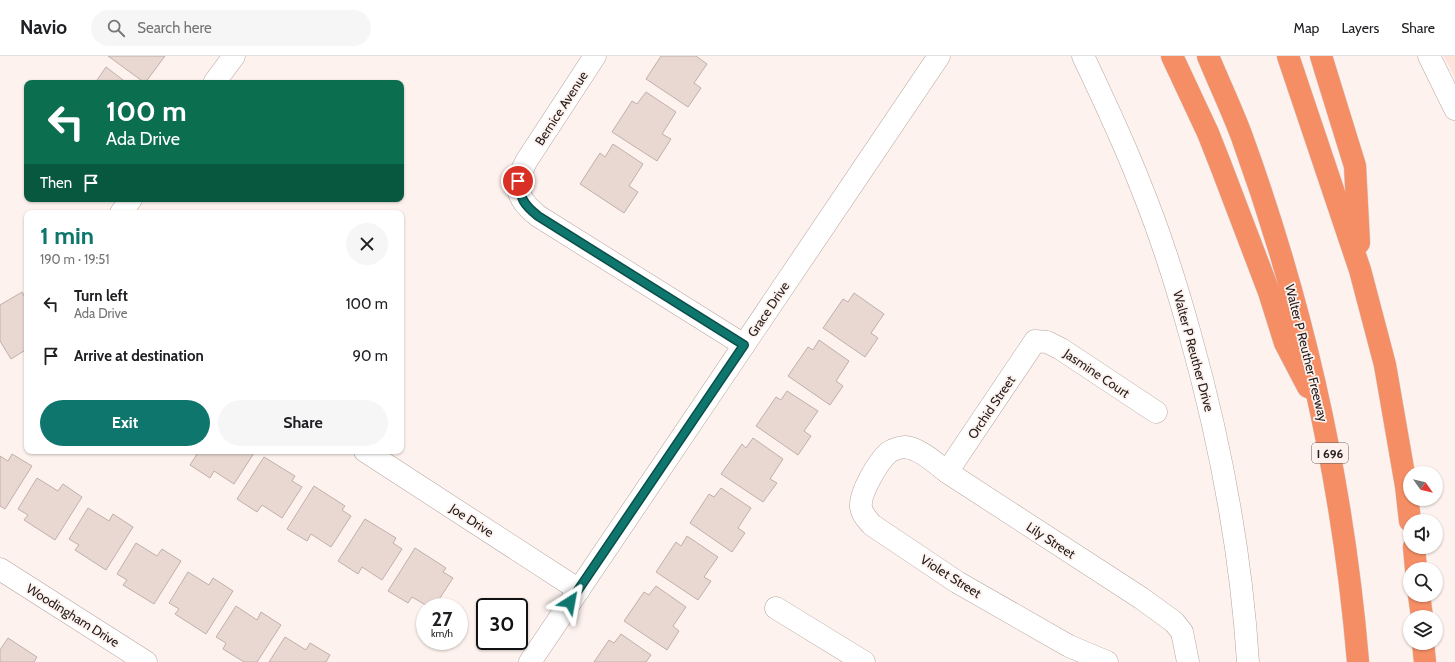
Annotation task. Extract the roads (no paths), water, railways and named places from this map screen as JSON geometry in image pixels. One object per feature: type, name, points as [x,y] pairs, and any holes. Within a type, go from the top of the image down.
[{"type":"highway","points":[[1172,56],[1208,133],[1269,292],[1285,343],[1323,418]]},
{"type":"highway","name":"Walter P Reuther Freeway","points":[[1208,56],[1241,136],[1280,248],[1305,339],[1323,418],[1342,525],[1353,604],[1358,662]]},
{"type":"highway","points":[[1288,56],[1360,270],[1385,365],[1406,486],[1409,514]]},
{"type":"highway","points":[[1321,56],[1355,166],[1360,270]]},
{"type":"highway","points":[[1423,650],[1424,662]]},
{"type":"street","points":[[216,80],[234,56]]},
{"type":"street","name":"Bernice Avenue","points":[[595,56],[527,160],[518,181],[520,194],[526,207],[744,345]]},
{"type":"street","name":"Grace Drive","points":[[530,662],[939,56]]},
{"type":"street","name":"Walter P Reuther Drive","points":[[1083,56],[1113,120],[1154,220],[1172,272],[1201,372],[1222,468],[1233,529],[1246,627],[1248,662]]},
{"type":"street","points":[[1429,56],[1455,108]]},
{"type":"street","name":"Jasmine Court","points":[[1035,341],[1047,342],[1061,349],[1156,412]]},
{"type":"street","name":"Orchid Street","points":[[947,472],[1035,341]]},
{"type":"street","name":"Lily Street","points":[[888,452],[903,447],[914,449],[1135,594],[1174,622],[1182,632],[1188,662]]},
{"type":"street","name":"Violet Street","points":[[888,452],[876,469],[867,486],[860,506],[863,516],[872,525],[957,582],[1069,646],[1107,662]]},
{"type":"street","name":"Joe Drive","points":[[370,454],[578,590]]},
{"type":"street","name":"Woodingham Drive","points":[[0,569],[146,662]]},
{"type":"street","points":[[776,608],[864,662]]}]
